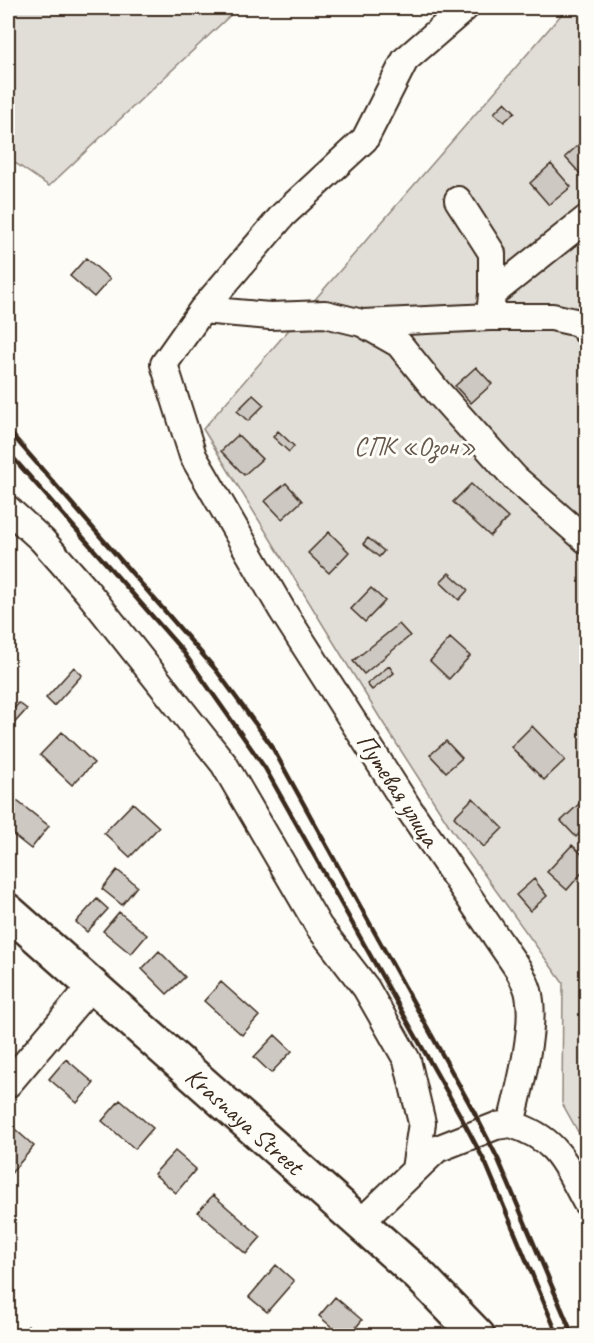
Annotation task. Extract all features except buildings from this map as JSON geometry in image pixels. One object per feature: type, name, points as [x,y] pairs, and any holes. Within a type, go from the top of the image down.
[{"type":"main road","name":"Krasnaya Street","points":[[8,911],[420,1276],[478,1335]]},
{"type":"street","points":[[202,310],[283,215],[365,139],[405,60],[465,8]]},
{"type":"street","points":[[458,200],[492,254],[491,306]]},
{"type":"street","points":[[491,306],[586,219]]},
{"type":"street","points":[[362,323],[491,306],[579,323],[586,331]]},
{"type":"street","points":[[202,310],[270,316],[325,314],[362,323],[399,344],[437,391],[515,478],[586,540]]},
{"type":"street","name":"Путевая улица","points":[[202,310],[164,364],[193,456],[276,600],[402,799],[522,977],[529,994],[531,1018],[521,1084],[511,1124]]},
{"type":"street","points":[[8,509],[42,540],[87,591],[224,764],[319,927],[366,988],[407,1060],[422,1123],[415,1169]]},
{"type":"street","points":[[8,1084],[92,985]]},
{"type":"street","points":[[360,1223],[437,1149],[496,1126],[511,1124],[545,1139],[561,1156],[586,1202]]},
{"type":"green space","points":[[8,8],[238,8],[49,186],[8,158]]},
{"type":"green space","name":"СПК «Озон»","points":[[567,8],[586,8],[586,1146],[562,1103],[563,983],[452,830],[380,718],[203,429]]},
{"type":"railway","points":[[8,430],[216,670],[271,745],[473,1110],[498,1159],[573,1336]]},
{"type":"railway","points":[[8,452],[182,650],[265,768],[486,1164],[558,1336]]}]
